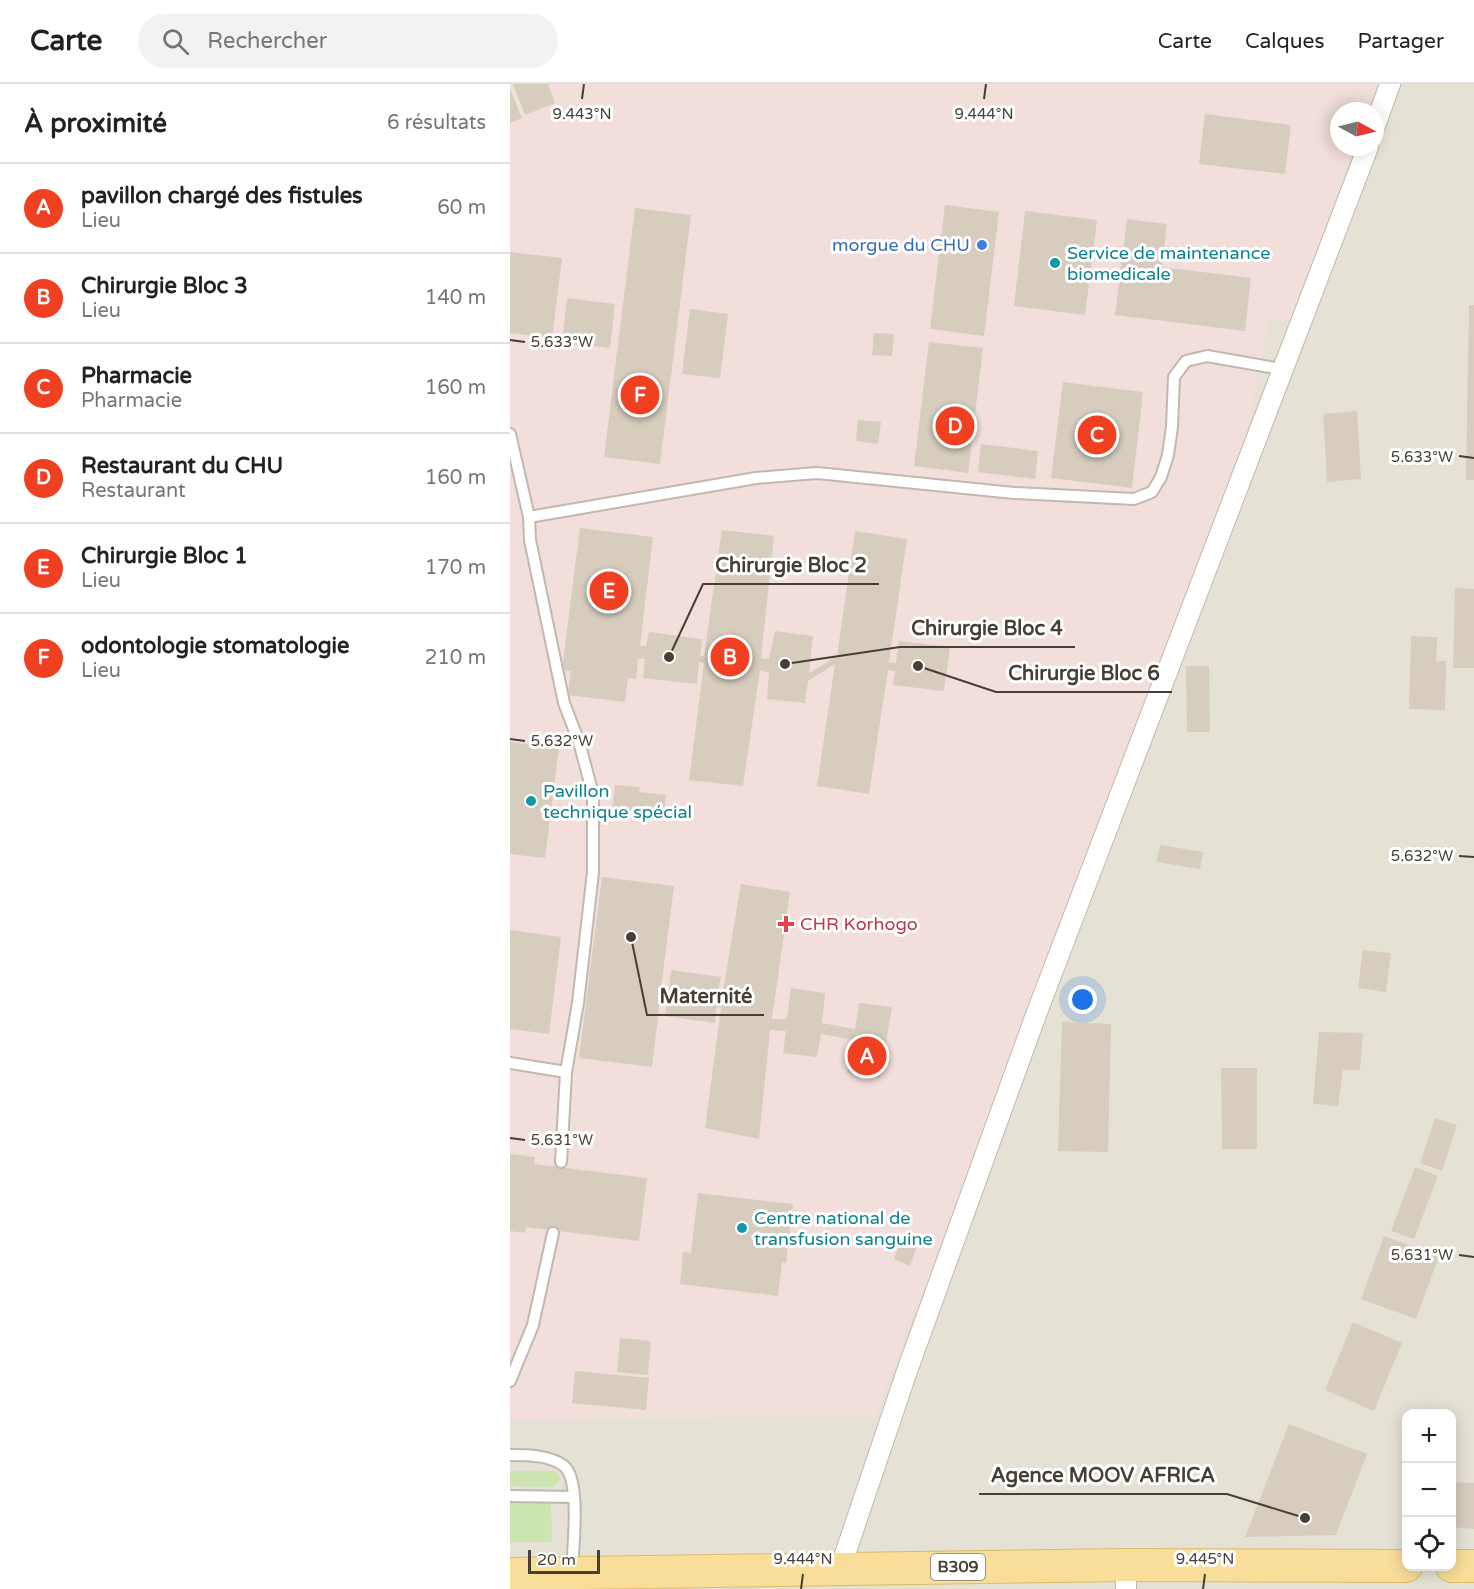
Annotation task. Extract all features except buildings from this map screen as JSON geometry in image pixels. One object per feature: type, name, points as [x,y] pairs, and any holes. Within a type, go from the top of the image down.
[{"type":"main road","name":"B309","points":[[510,1574],[840,1569],[1126,1577],[1402,1566]]},
{"type":"main road","points":[[1456,1566],[1474,1566]]},
{"type":"street","points":[[1384,102],[1390,84]]},
{"type":"street","points":[[840,1569],[907,1371],[1033,1023],[1281,369],[1364,156]]},
{"type":"lane","points":[[529,517],[756,478],[816,473],[1014,493],[1134,500],[1152,492],[1161,477],[1168,455],[1172,427],[1174,376],[1186,361],[1207,356],[1281,369]]},
{"type":"lane","points":[[510,434],[529,517],[530,540],[564,703],[579,742],[593,794],[593,872],[578,1003],[566,1072],[561,1162]]},
{"type":"lane","points":[[510,1062],[566,1072]]},
{"type":"lane","points":[[510,1382],[533,1324],[553,1233]]},
{"type":"lane","points":[[510,1455],[555,1461],[566,1467],[571,1476],[574,1497],[572,1573]]},
{"type":"lane","points":[[510,1496],[574,1497]]},
{"type":"shaded area","points":[[510,84],[1474,84],[1474,1589],[510,1589]]},
{"type":"shaded area","name":"CHR Korhogo","points":[[510,84],[1376,84],[1369,102],[1330,102],[1330,156],[1351,156],[1293,320],[1269,319],[1248,430],[875,1417],[510,1419]]},
{"type":"green space","points":[[510,1471],[553,1471],[559,1475],[559,1481],[552,1487],[510,1486]]},
{"type":"green space","points":[[551,1502],[552,1542],[510,1542],[510,1503]]},
{"type":"place","name":"morgue du CHU","points":[[982,245]]},
{"type":"place","name":"Service de maintenance biomedicale","points":[[1055,263]]},
{"type":"place","name":"odontologie stomatologie","points":[[640,395]]},
{"type":"place","name":"Restaurant du CHU","points":[[955,426]]},
{"type":"place","name":"Pharmacie","points":[[1097,435]]},
{"type":"place","name":"Chirurgie Bloc 1","points":[[609,591]]},
{"type":"place","name":"Chirurgie Bloc 2","points":[[669,657]]},
{"type":"place","name":"Chirurgie Bloc 3","points":[[730,657]]},
{"type":"place","name":"Chirurgie Bloc 4","points":[[785,664]]},
{"type":"place","name":"Chirurgie Bloc 6","points":[[918,666]]},
{"type":"place","name":"Pavillon technique spécial","points":[[531,801]]},
{"type":"place","name":"CHR Korhogo","points":[[786,924]]},
{"type":"place","name":"Maternité","points":[[631,937]]},
{"type":"place","name":"pavillon chargé des fistules","points":[[867,1056]]},
{"type":"place","name":"Centre national de transfusion sanguine","points":[[742,1228]]},
{"type":"place","name":"Agence MOOV AFRICA","points":[[1305,1518]]}]
